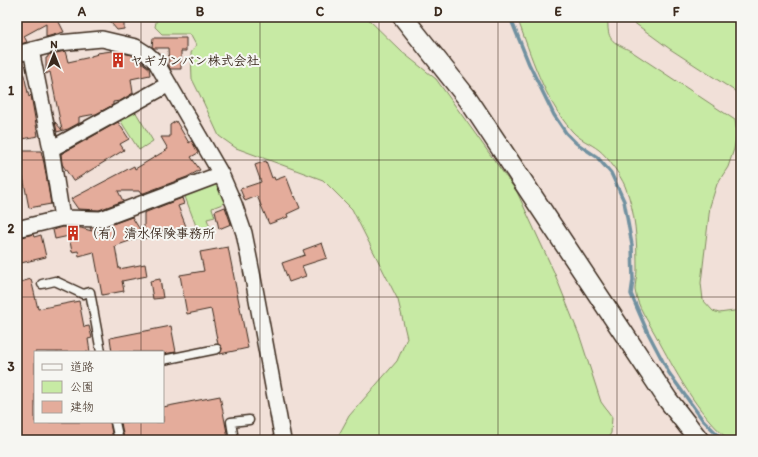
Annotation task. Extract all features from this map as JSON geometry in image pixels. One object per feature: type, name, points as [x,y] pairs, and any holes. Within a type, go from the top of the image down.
[{"type":"street","points":[[402,17],[468,99],[668,400],[699,440]]},
{"type":"street","points":[[62,218],[51,149],[24,52],[59,43],[102,39],[136,47],[156,62],[221,174],[234,204],[244,233],[283,440]]},
{"type":"street","points":[[51,149],[169,84]]},
{"type":"street","points":[[17,229],[62,218],[101,219],[221,174]]},
{"type":"lane","points":[[42,284],[55,281],[83,294],[90,292],[101,351]]},
{"type":"lane","points":[[164,360],[217,349]]},
{"type":"lane","points":[[234,440],[231,422],[248,420]]},
{"type":"lane","points":[[115,423],[119,440]]},
{"type":"green space","points":[[157,17],[366,17],[402,52],[436,79],[517,192],[554,272],[580,337],[601,402],[612,417],[611,433],[607,440],[336,440],[349,416],[397,361],[407,338],[398,300],[352,209],[323,180],[236,148],[219,136],[192,79],[191,53],[196,45],[190,34],[162,34],[155,27]]},
{"type":"green space","points":[[517,17],[608,17],[608,31],[615,42],[735,120],[737,133],[734,149],[728,167],[717,184],[710,206],[701,283],[703,300],[713,311],[719,313],[741,310],[741,440],[729,440],[706,417],[679,377],[643,313],[635,290],[637,248],[635,227],[632,206],[625,186],[606,157],[599,150],[575,134],[562,119],[539,77]]},
{"type":"green space","points":[[630,17],[741,17],[741,95],[670,49],[629,19]]},
{"type":"green space","points":[[135,111],[153,141],[139,150],[120,120]]},
{"type":"green space","points":[[211,184],[218,184],[225,203],[212,208],[215,217],[207,219],[211,230],[199,234],[184,194]]},
{"type":"building","points":[[17,17],[60,17],[57,18],[64,32],[46,37],[46,24],[24,36],[27,42],[17,45]]},
{"type":"building","points":[[106,17],[124,17],[124,29],[117,30]]},
{"type":"building","points":[[153,38],[186,38],[186,51],[181,51],[181,69],[170,69],[168,48],[152,47]]},
{"type":"building","points":[[65,51],[68,62],[91,57],[98,54],[97,53],[112,51],[132,55],[149,68],[150,75],[131,79],[133,93],[120,101],[113,102],[113,105],[96,114],[79,117],[79,123],[68,129],[57,132],[55,122],[62,130],[50,72],[46,74],[46,58],[48,55]]},
{"type":"building","points":[[21,62],[29,97],[31,95],[38,136],[17,140],[17,63]]},
{"type":"building","points":[[176,121],[189,143],[192,141],[198,153],[191,157],[200,170],[187,177],[141,194],[139,191],[118,191],[123,201],[99,210],[78,209],[71,199],[134,166],[135,169],[168,149],[161,137],[170,137],[170,125]]},
{"type":"building","points":[[118,122],[129,139],[120,144],[124,150],[73,181],[62,164],[61,154]]},
{"type":"building","points":[[17,151],[41,151],[51,204],[29,208],[23,177],[17,178]]},
{"type":"building","points":[[266,161],[272,178],[274,177],[275,180],[286,176],[300,208],[287,214],[288,217],[269,224],[257,196],[245,201],[240,189],[261,182],[255,165]]},
{"type":"building","points":[[182,198],[184,204],[178,206],[187,229],[172,235],[169,228],[144,239],[144,213]]},
{"type":"building","points":[[225,207],[231,224],[219,229],[215,211]]},
{"type":"building","points":[[132,217],[144,236],[115,246],[119,269],[145,264],[147,276],[122,281],[124,291],[102,295],[94,252],[79,256],[78,251],[72,252],[69,236],[55,239],[53,230],[63,227],[81,228],[92,231],[90,228],[104,227]]},
{"type":"building","points":[[33,234],[34,237],[41,235],[46,257],[17,264],[17,252],[21,251],[19,238]]},
{"type":"building","points":[[322,243],[327,258],[302,266],[306,276],[289,282],[282,263],[305,255],[303,250]]},
{"type":"building","points":[[228,247],[248,348],[220,354],[222,348],[218,344],[211,309],[187,314],[180,275],[204,271],[200,252]]},
{"type":"building","points":[[31,279],[38,309],[79,301],[84,327],[89,326],[92,338],[88,339],[90,351],[34,351],[34,423],[110,423],[113,440],[17,440],[17,283]]},
{"type":"building","points":[[160,279],[163,298],[153,299],[150,281]]},
{"type":"building","points":[[171,326],[176,352],[164,354],[164,351],[112,351],[110,338]]},
{"type":"building","points":[[220,396],[228,438],[219,440],[124,440],[121,423],[164,423],[164,407]]},
{"type":"waterway","points":[[510,17],[529,64],[554,115],[566,133],[576,143],[597,157],[611,173],[624,201],[632,245],[633,280],[631,294],[647,331],[669,373],[702,419],[723,440]]},
{"type":"place","name":"ヤギカンバン株式会社","points":[[118,60]]},
{"type":"place","name":"（有）清水保険事務所","points":[[73,233]]}]
